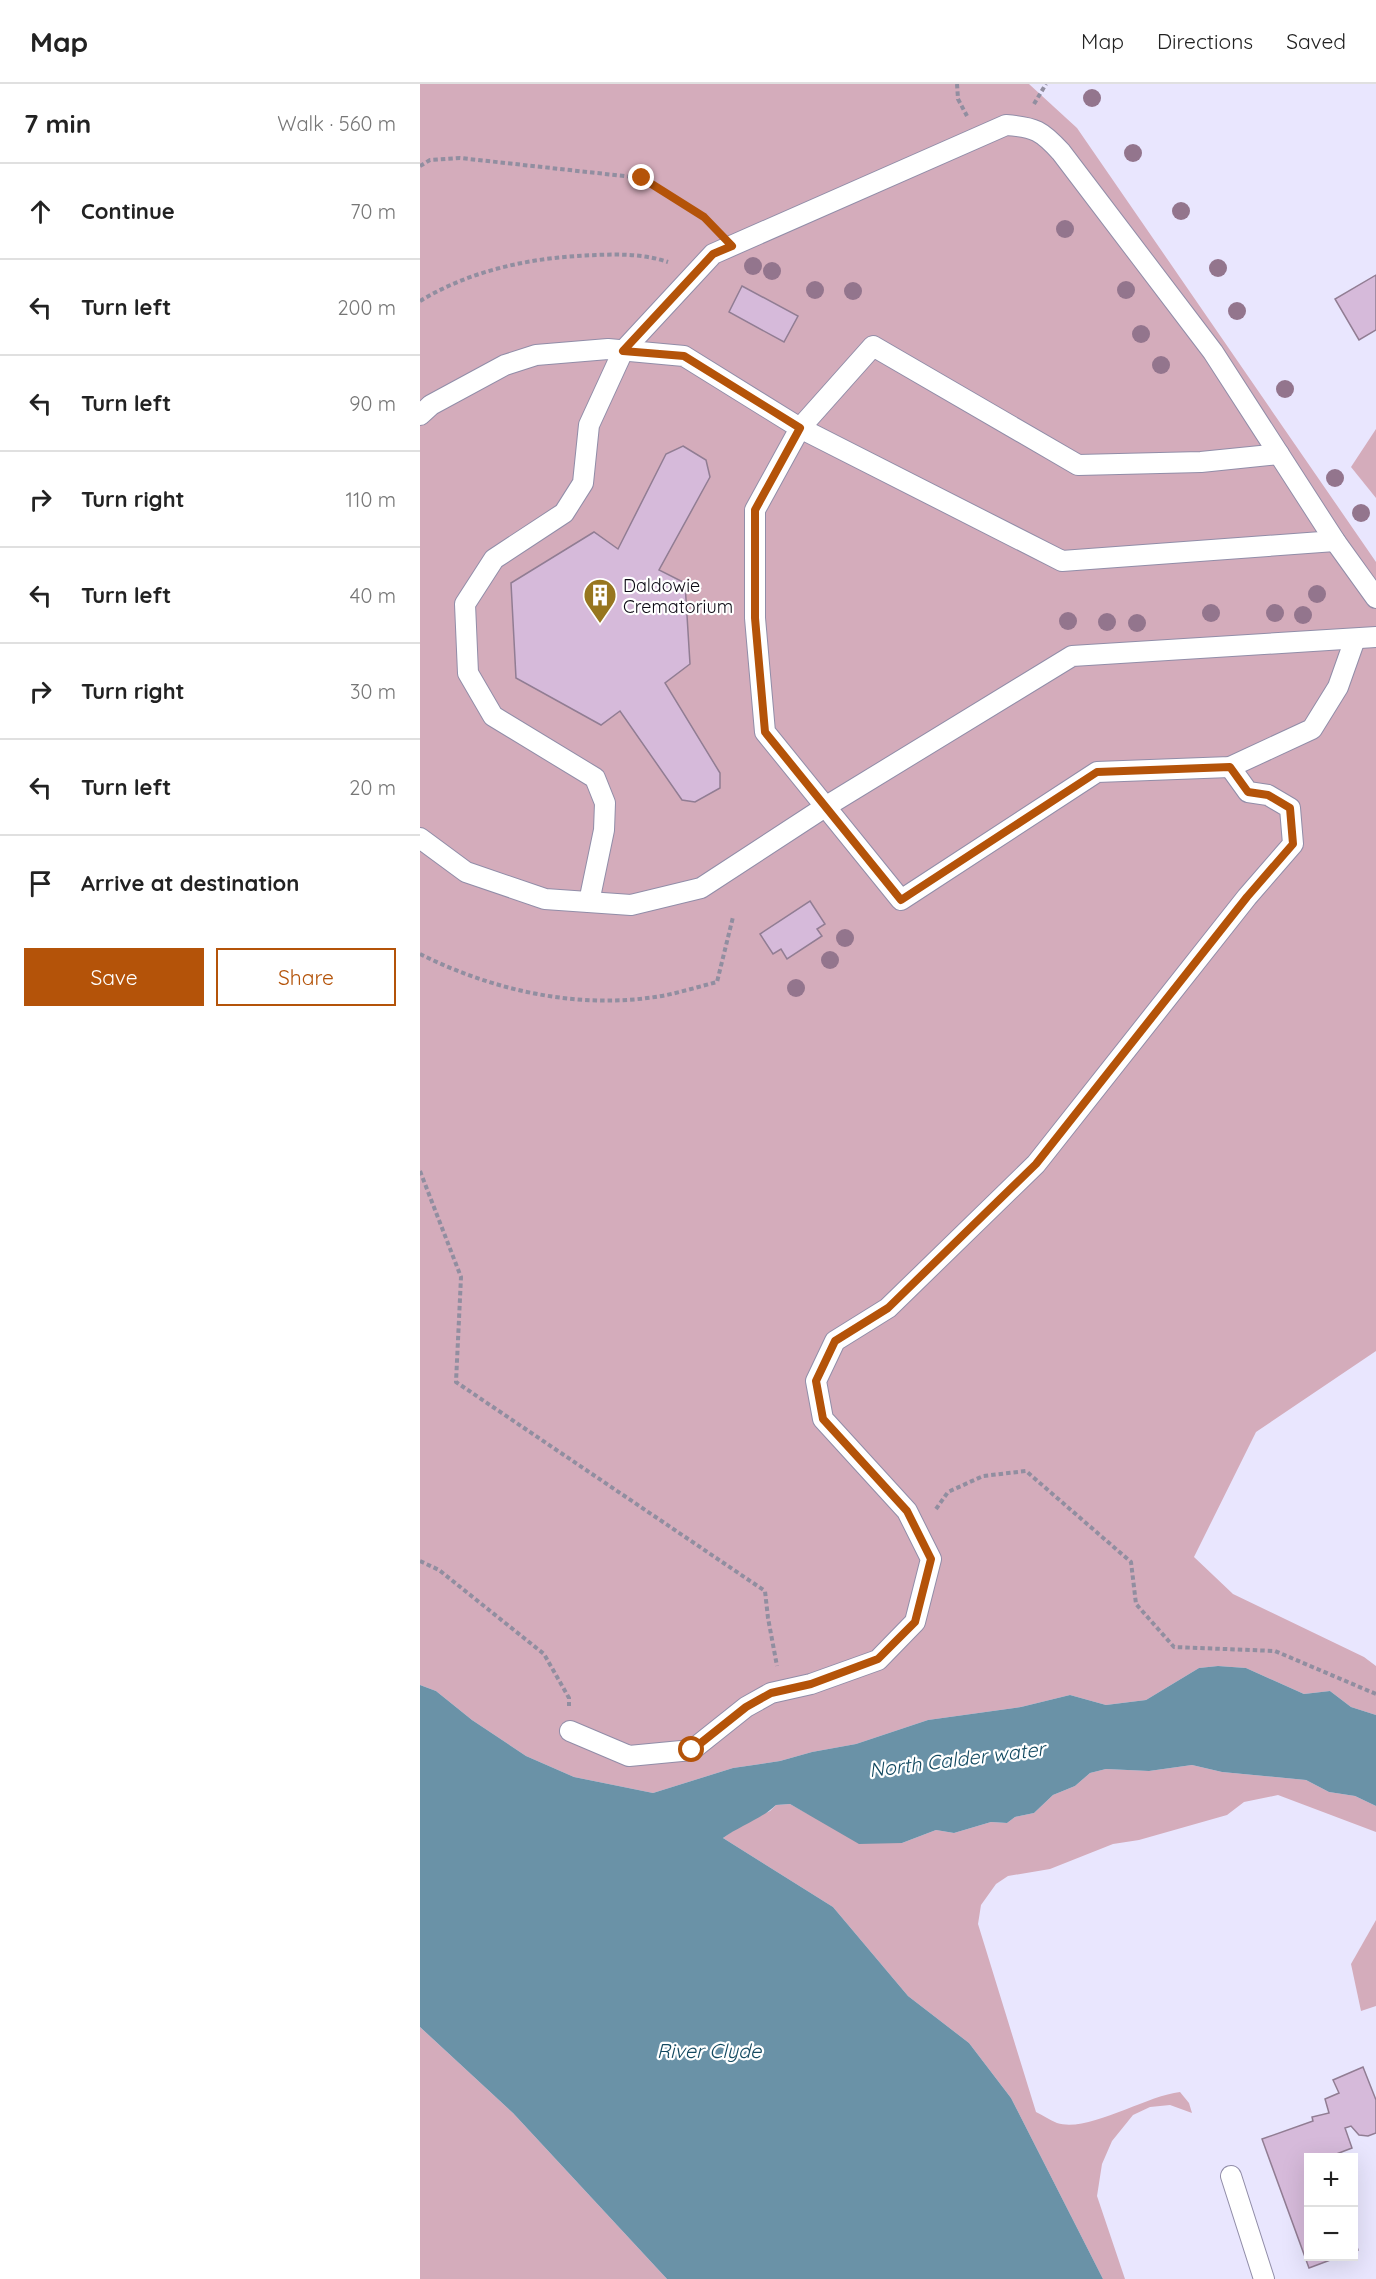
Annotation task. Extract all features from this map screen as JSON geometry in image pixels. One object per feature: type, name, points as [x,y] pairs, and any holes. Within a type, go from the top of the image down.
[{"type":"lane","points":[[589,902],[604,830],[605,803],[595,778],[493,716],[468,673],[465,604],[494,559],[564,513],[584,483],[589,425],[623,351],[713,254],[1006,125],[1029,126],[1046,135],[1068,162],[1213,352],[1335,541],[1376,598]]},
{"type":"lane","points":[[1279,454],[1201,462],[1078,465],[873,346],[800,428],[755,510],[755,618],[765,732],[901,900],[1097,772],[1230,767],[1312,729],[1338,687],[1355,639]]},
{"type":"lane","points":[[420,414],[430,405],[505,365],[536,355],[608,349],[684,356],[800,428],[1062,561],[1335,541]]},
{"type":"lane","points":[[420,838],[466,872],[545,900],[631,905],[701,888],[825,807],[1072,656],[1376,637]]},
{"type":"lane","points":[[570,1731],[629,1756],[692,1750],[746,1707],[771,1693],[811,1684],[878,1659],[915,1622],[931,1559],[907,1511],[823,1419],[816,1381],[835,1341],[888,1308],[1036,1164],[1247,897],[1293,844],[1290,808],[1268,795],[1248,792],[1230,767]]},
{"type":"lane","points":[[1231,2176],[1264,2279]]},
{"type":"path","points":[[420,166],[430,160],[460,158],[642,178],[704,217],[732,246]]},
{"type":"path","points":[[420,301],[459,282],[491,270],[522,262],[554,258],[630,254],[657,258],[697,273]]},
{"type":"path","points":[[420,954],[448,968],[522,992],[588,1000],[654,997],[717,982],[733,917]]},
{"type":"path","points":[[420,1171],[461,1277],[456,1382],[765,1592],[774,1654],[783,1690]]},
{"type":"path","points":[[919,1535],[948,1492],[983,1476],[1026,1471],[1131,1562],[1136,1604],[1174,1647],[1275,1651],[1376,1694]]},
{"type":"path","points":[[420,1561],[439,1570],[544,1654],[569,1698],[570,1731]]},
{"type":"shaded area","points":[[420,84],[1029,84],[1077,128],[1376,562],[1376,1351],[1256,1432],[1194,1557],[1233,1594],[1364,1657],[1376,1666],[1376,1715],[1351,1707],[1330,1691],[1304,1694],[1246,1668],[1218,1666],[1199,1668],[1146,1700],[1106,1705],[1070,1695],[1021,1707],[928,1720],[856,1744],[780,1761],[733,1768],[653,1793],[574,1777],[526,1756],[472,1720],[436,1691],[420,1685]]},
{"type":"shaded area","points":[[1376,429],[1376,498],[1351,467]]},
{"type":"shaded area","points":[[1192,1765],[1222,1772],[1306,1780],[1329,1792],[1355,1796],[1376,1806],[1376,1832],[1278,1795],[1244,1802],[1227,1815],[1139,1840],[1113,1844],[1050,1869],[1008,1876],[996,1884],[981,1905],[978,1924],[1036,2112],[1057,2123],[1070,2125],[1100,2119],[1150,2100],[1180,2092],[1189,2103],[1192,2113],[1170,2105],[1150,2107],[1133,2115],[1112,2141],[1102,2164],[1097,2196],[1125,2279],[1103,2279],[1011,2098],[969,2043],[908,1996],[833,1907],[723,1838],[741,1825],[770,1811],[776,1805],[790,1804],[808,1814],[902,1843],[936,1830],[954,1833],[991,1822],[1007,1823],[1015,1817],[1034,1813],[1053,1795],[1075,1786],[1090,1773],[1106,1769],[1149,1771]]},
{"type":"shaded area","points":[[1376,1920],[1376,2006],[1361,2011],[1351,1964]]},
{"type":"shaded area","points":[[420,2027],[513,2113],[667,2279],[420,2279]]},
{"type":"water","name":"River Clyde","points":[[1218,1666],[1246,1668],[1304,1694],[1330,1691],[1351,1707],[1376,1715],[1376,1806],[1355,1796],[1329,1792],[1306,1780],[1222,1772],[1192,1765],[1149,1771],[1106,1769],[1090,1773],[1075,1786],[1053,1795],[1034,1813],[1015,1817],[1007,1823],[991,1822],[954,1833],[936,1830],[902,1843],[859,1844],[790,1804],[776,1805],[765,1814],[723,1838],[833,1907],[908,1996],[969,2043],[1011,2098],[1103,2279],[667,2279],[513,2113],[420,2027],[420,1685],[436,1691],[472,1720],[526,1756],[574,1777],[653,1793],[733,1768],[780,1761],[856,1744],[928,1720],[1021,1707],[1070,1695],[1106,1705],[1146,1700],[1199,1668]]},
{"type":"building","points":[[1376,275],[1376,330],[1359,340],[1335,299]]},
{"type":"building","points":[[742,286],[798,316],[784,342],[729,312]]},
{"type":"building","name":"Daldowie Crematorium","points":[[683,446],[706,460],[710,477],[659,570],[685,583],[690,664],[665,683],[720,773],[720,788],[695,802],[682,800],[620,711],[601,725],[516,678],[511,583],[594,532],[618,549],[666,454]]},
{"type":"building","points":[[810,901],[825,924],[817,929],[822,936],[787,959],[781,949],[773,954],[760,934]]},
{"type":"building","points":[[1363,2067],[1376,2100],[1376,2133],[1368,2136],[1359,2135],[1351,2126],[1345,2128],[1352,2148],[1339,2153],[1304,2153],[1304,2254],[1262,2139],[1313,2121],[1312,2117],[1329,2113],[1325,2099],[1339,2093],[1333,2080]]},
{"type":"building","points":[[1306,2261],[1328,2261],[1309,2268]]},
{"type":"place","name":"Daldowie Crematorium","points":[[600,624]]},
{"type":"route","points":[[642,178],[704,217],[732,246],[713,254],[623,351],[684,356],[800,428],[755,510],[755,618],[765,732],[901,900],[1097,772],[1230,767],[1248,792],[1268,795],[1290,808],[1293,844],[1247,897],[1036,1164],[888,1308],[835,1341],[816,1381],[823,1419],[907,1511],[931,1559],[915,1622],[878,1659],[811,1684],[771,1693],[746,1707],[692,1750]]},
{"type":"water label","name":"North Calder water","points":[[957,1759]]}]
